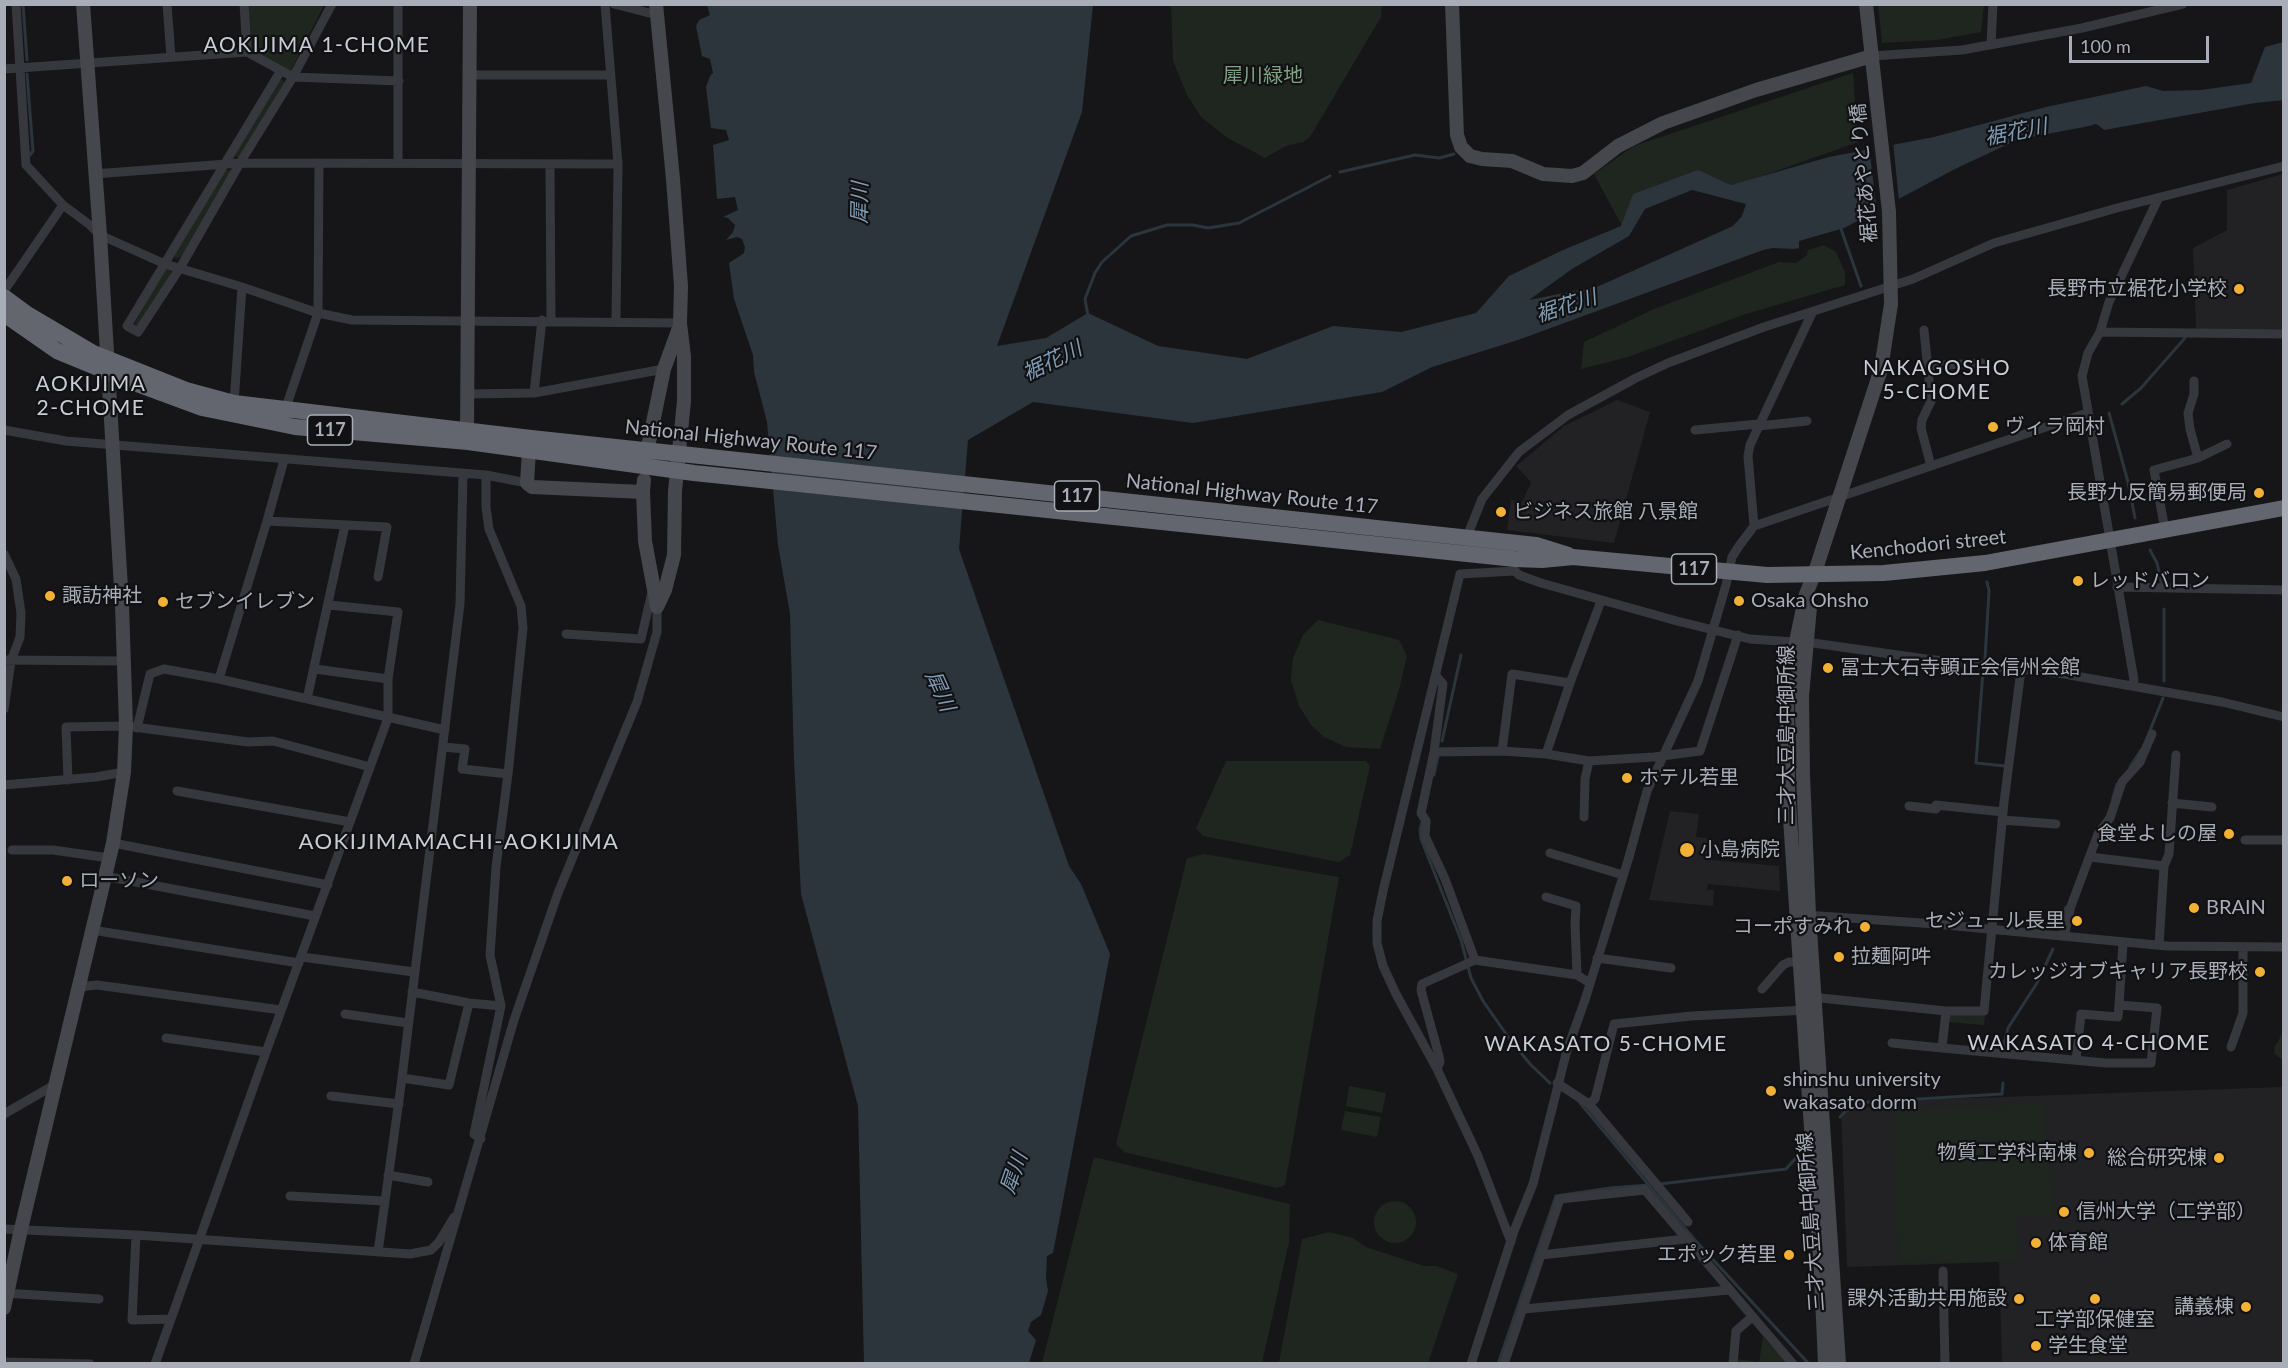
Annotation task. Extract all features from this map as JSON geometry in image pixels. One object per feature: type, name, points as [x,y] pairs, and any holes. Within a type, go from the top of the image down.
[{"type":"highway","name":"National Highway Route 117","points":[[4,297],[107,366],[202,408],[295,427],[468,442],[694,473],[1461,540]]},
{"type":"highway","name":"National Highway Route 117","points":[[4,314],[57,351],[234,403],[285,411],[1461,540],[1516,558]]},
{"type":"highway","name":"Kenchodori street","points":[[1516,558],[1542,560],[1573,557],[1728,572],[1814,575],[1884,573],[1957,567],[2283,508]]},
{"type":"street","points":[[16,4],[26,165],[63,205],[100,235],[165,264],[242,286],[318,313],[352,320],[680,323]]},
{"type":"street","points":[[83,4],[100,235],[123,661],[131,727]]},
{"type":"street","points":[[167,4],[171,57]]},
{"type":"street","points":[[244,4],[247,52]]},
{"type":"street","points":[[280,72],[127,326],[138,332],[180,268],[240,163],[293,77],[332,4]]},
{"type":"street","points":[[398,4],[398,163]]},
{"type":"street","points":[[467,430],[470,4]]},
{"type":"street","points":[[605,4],[618,164],[616,321]]},
{"type":"street","points":[[614,4],[656,10],[681,286],[680,323],[684,356],[687,454],[677,471],[674,555],[665,590],[657,607]]},
{"type":"street","points":[[1452,4],[1456,135],[1461,147],[1470,156],[1512,161],[1543,174],[1572,176],[1583,173],[1618,146],[1663,123],[1756,90],[1873,61],[1962,50],[2082,28],[2183,4]]},
{"type":"street","name":"裾花あやとり橋","points":[[1840,497],[1881,369],[1891,304],[1889,212],[1866,4]]},
{"type":"street","points":[[1991,44],[1993,4]]},
{"type":"street","points":[[4,69],[247,52],[280,72],[293,77],[399,81]]},
{"type":"street","points":[[470,75],[610,75]]},
{"type":"street","points":[[94,174],[240,163],[618,164]]},
{"type":"street","points":[[285,411],[318,313],[320,163]]},
{"type":"street","points":[[534,393],[546,320],[550,164]]},
{"type":"street","points":[[1461,540],[1482,499],[1519,452],[1568,415],[1668,363],[1753,331],[1812,313],[1994,243],[2283,166]]},
{"type":"street","points":[[2133,686],[2134,680],[2082,376],[2088,353],[2100,332],[2109,302],[2158,198]]},
{"type":"street","points":[[4,291],[63,205]]},
{"type":"street","points":[[234,403],[242,286]]},
{"type":"street","points":[[1754,526],[1748,456],[1759,425],[1812,313]]},
{"type":"street","points":[[649,442],[664,369],[680,323]]},
{"type":"street","points":[[1924,330],[1931,401],[1922,420],[1921,428],[1931,466]]},
{"type":"street","points":[[2100,332],[2283,334]]},
{"type":"street","points":[[1929,366],[1982,363]]},
{"type":"street","points":[[468,394],[534,393],[664,369]]},
{"type":"street","points":[[2194,381],[2194,394],[2188,413],[2198,458]]},
{"type":"street","points":[[1471,1364],[1511,1242],[1533,1184],[1557,1083],[1590,983],[1647,791],[1662,755],[1691,699],[1732,557],[1754,526],[2087,413]]},
{"type":"street","points":[[1695,430],[1807,421]]},
{"type":"street","points":[[4,430],[66,441],[486,475],[526,483],[532,487],[643,486],[645,541],[654,584],[657,632],[637,702],[536,954],[496,1078],[481,1139],[414,1364]]},
{"type":"street","points":[[2165,530],[2154,470],[2198,458],[2227,444]]},
{"type":"street","points":[[526,483],[529,450]]},
{"type":"street","points":[[219,679],[284,460]]},
{"type":"street","points":[[378,1252],[399,1104],[460,604],[463,474]]},
{"type":"street","points":[[481,1139],[474,1134],[501,1006],[490,955],[496,867],[523,628],[521,606],[489,529],[486,475]]},
{"type":"street","name":"三才大豆島中御所線","points":[[1839,1364],[1803,915],[1801,642],[1814,575],[1840,497]]},
{"type":"street","points":[[267,521],[387,527],[378,577]]},
{"type":"street","points":[[307,699],[345,525]]},
{"type":"street","points":[[4,554],[16,579],[21,613],[20,638],[8,660],[4,709]]},
{"type":"street","points":[[1511,1242],[1478,1156],[1437,1068],[1396,994],[1383,966],[1377,943],[1377,921],[1383,891],[1460,574],[1516,558],[1529,579],[1601,601],[1750,639],[1801,642],[2064,674],[2222,702],[2283,717]]},
{"type":"street","points":[[566,634],[641,639],[654,584]]},
{"type":"street","points":[[2117,587],[2283,590]]},
{"type":"street","points":[[1546,754],[1601,601]]},
{"type":"street","points":[[155,1364],[388,718],[388,679],[398,612],[328,605]]},
{"type":"street","points":[[1434,752],[1502,751],[1546,754],[1589,761],[1700,751],[1738,635]]},
{"type":"street","points":[[8,660],[123,661]]},
{"type":"street","points":[[4,1308],[113,843],[131,727],[150,674],[164,669],[219,679],[445,730]]},
{"type":"street","points":[[315,669],[388,679]]},
{"type":"street","points":[[1588,1104],[1595,1099],[1614,1024],[1809,1003],[1984,1011],[2003,816],[2021,670]]},
{"type":"street","points":[[1502,751],[1512,674],[1570,683]]},
{"type":"street","points":[[1436,676],[1443,684],[1424,817],[1425,836],[1445,879],[1470,962]]},
{"type":"street","points":[[68,780],[66,727],[131,727],[248,742],[273,741],[370,767]]},
{"type":"street","points":[[2064,936],[2071,906],[2098,834],[2110,818],[2122,782],[2140,762],[2152,734]]},
{"type":"street","points":[[443,747],[465,749],[462,768],[508,774]]},
{"type":"street","points":[[2159,945],[2163,866],[2169,854],[2176,756]]},
{"type":"street","points":[[1584,816],[1585,779],[1589,761]]},
{"type":"street","points":[[4,785],[68,780],[124,772]]},
{"type":"street","points":[[177,791],[350,822]]},
{"type":"street","points":[[2172,803],[2212,807]]},
{"type":"street","points":[[1909,806],[1936,809],[1936,805],[2056,824]]},
{"type":"street","points":[[2245,840],[2283,840]]},
{"type":"street","points":[[113,843],[328,885]]},
{"type":"street","points":[[12,850],[53,850],[109,858]]},
{"type":"street","points":[[1550,853],[1623,875]]},
{"type":"street","points":[[2090,857],[2163,866]]},
{"type":"street","points":[[104,876],[315,916]]},
{"type":"street","points":[[1546,897],[1576,906],[1577,975]]},
{"type":"street","points":[[1803,915],[1991,929],[2159,945],[2283,947]]},
{"type":"street","name":"三才大豆島中御所線","points":[[1803,915],[1799,962],[1809,1003],[1825,1364]]},
{"type":"street","points":[[92,930],[300,960],[414,972]]},
{"type":"street","points":[[2076,1060],[2082,1014],[2118,1017],[2123,942]]},
{"type":"street","points":[[2231,1047],[2243,1013],[2243,948]]},
{"type":"street","points":[[1597,958],[1671,968]]},
{"type":"street","points":[[1437,1068],[1440,1062],[1439,1056],[1421,990],[1422,984],[1470,962],[1577,975],[1590,983]]},
{"type":"street","points":[[1762,989],[1784,965],[1789,962],[1799,962]]},
{"type":"street","points":[[79,987],[97,985],[281,1010]]},
{"type":"street","points":[[412,992],[469,1003],[501,1006]]},
{"type":"street","points":[[402,1078],[450,1085],[469,1003]]},
{"type":"street","points":[[1892,1043],[2106,1063],[2151,1063],[2157,1008],[2119,1005]]},
{"type":"street","points":[[1942,1048],[1946,1011]]},
{"type":"street","points":[[345,1014],[408,1023]]},
{"type":"street","points":[[166,1038],[266,1052]]},
{"type":"street","points":[[1557,1083],[1588,1104],[1688,1222]]},
{"type":"street","points":[[4,1114],[56,1084]]},
{"type":"street","points":[[331,1096],[399,1104]]},
{"type":"street","points":[[388,1175],[428,1182]]},
{"type":"street","points":[[1504,1364],[1560,1199],[1644,1190],[1793,1364]]},
{"type":"street","points":[[290,1196],[384,1201]]},
{"type":"street","points":[[4,1230],[135,1235],[410,1254],[431,1250],[439,1242],[461,1205]]},
{"type":"street","points":[[135,1235],[132,1320],[171,1319]]},
{"type":"street","points":[[1541,1255],[1684,1239]]},
{"type":"street","points":[[1943,1271],[1945,1364]]},
{"type":"street","points":[[1524,1309],[1729,1290]]},
{"type":"street","points":[[6,1293],[99,1299]]},
{"type":"street","points":[[1733,1364],[1736,1331],[1752,1317]]},
{"type":"street","points":[[4,1362],[90,1364]]},
{"type":"shaded area","name":"長野市立裾花小学校","points":[[2283,174],[2283,331],[2196,330],[2193,248],[2227,230],[2227,190]]},
{"type":"shaded area","points":[[1617,400],[1650,412],[1614,543],[1507,530],[1511,500],[1522,502],[1531,482],[1516,466],[1564,426]]},
{"type":"shaded area","name":"小島病院","points":[[1670,811],[1699,814],[1696,837],[1714,839],[1712,860],[1779,866],[1780,891],[1708,884],[1707,890],[1714,890],[1713,906],[1649,900]]},
{"type":"shaded area","name":"信州大学（工学部）","points":[[2283,1087],[2283,1363],[2002,1363],[1999,1262],[1847,1267],[1841,1111],[1917,1100]]},
{"type":"green space","name":"犀川緑地","points":[[1171,4],[1382,5],[1381,17],[1310,137],[1303,142],[1286,146],[1265,158],[1226,137],[1201,117],[1187,95],[1173,61]]},
{"type":"green space","points":[[246,5],[324,5],[290,72],[246,49]]},
{"type":"green space","points":[[1878,5],[1984,5],[1981,32],[1937,40],[1882,43]]},
{"type":"green space","points":[[1853,73],[1858,142],[1731,185],[1698,171],[1633,194],[1622,226],[1594,174],[1634,146]]},
{"type":"green space","points":[[279,78],[285,82],[241,157],[236,157],[235,155]]},
{"type":"green space","points":[[225,170],[230,170],[232,174],[183,256],[175,259],[174,256]]},
{"type":"green space","points":[[1824,245],[1836,252],[1845,272],[1845,285],[1746,314],[1628,357],[1581,369],[1584,342],[1654,309],[1779,262],[1796,263],[1807,255],[1808,250]]},
{"type":"green space","points":[[167,269],[171,270],[172,274],[137,326],[134,325],[162,273]]},
{"type":"green space","points":[[1318,620],[1399,640],[1407,656],[1380,749],[1346,747],[1324,737],[1311,725],[1299,706],[1291,680],[1293,658],[1303,635]]},
{"type":"green space","points":[[1226,761],[1366,761],[1370,766],[1350,855],[1339,862],[1203,836],[1196,828]]},
{"type":"green space","points":[[1204,854],[1339,877],[1285,1185],[1277,1188],[1124,1152],[1116,1144],[1187,858]]},
{"type":"green space","points":[[1949,1014],[1985,1015],[1984,1025],[1948,1022]]},
{"type":"green space","points":[[2283,1033],[2283,1061],[2274,1053],[2275,1046]]},
{"type":"green space","points":[[1349,1086],[1386,1093],[1382,1113],[1346,1106]]},
{"type":"green space","points":[[2044,1103],[2053,1215],[2017,1216],[2018,1261],[1898,1263],[1893,1111]]},
{"type":"green space","points":[[1345,1111],[1381,1117],[1377,1137],[1341,1130]]},
{"type":"green space","points":[[1094,1157],[1290,1204],[1289,1242],[1262,1363],[1042,1363]]},
{"type":"green space","points":[[1395,1201],[1410,1207],[1416,1222],[1410,1237],[1395,1243],[1380,1237],[1374,1222],[1380,1207]]},
{"type":"green space","points":[[1329,1232],[1353,1238],[1366,1247],[1424,1266],[1436,1266],[1458,1274],[1428,1363],[1279,1363],[1302,1239]]},
{"type":"green space","points":[[1763,1337],[1787,1363],[1736,1364],[1736,1359],[1759,1362]]},
{"type":"water","name":"犀川","points":[[707,5],[1093,5],[1082,112],[997,346],[1046,338],[1088,313],[1158,346],[1247,359],[1333,326],[1401,332],[1476,313],[1509,276],[1621,226],[1633,194],[1698,170],[1731,185],[1829,157],[1934,137],[2046,107],[2146,86],[2163,91],[2201,90],[2251,83],[2265,47],[2283,42],[2284,100],[2255,103],[2104,130],[2098,125],[2080,120],[2049,125],[2043,133],[2021,138],[1955,169],[1844,228],[1799,241],[1799,248],[1763,250],[1518,340],[1432,367],[1382,392],[1193,423],[1033,402],[968,440],[959,549],[1069,866],[1081,884],[1110,954],[1053,1253],[1047,1256],[1048,1291],[1041,1315],[1031,1322],[1028,1331],[1036,1340],[1029,1363],[864,1364],[858,1106],[801,894],[790,614],[778,545],[767,422],[754,372],[753,355],[734,299],[729,263],[744,253],[745,247],[742,239],[737,237],[726,240],[733,232],[735,225],[728,218],[723,217],[738,210],[735,197],[717,199],[713,145],[729,140],[726,130],[711,128],[706,87],[713,73],[710,59],[702,56],[696,26],[699,20],[710,15]],"holes":[[[1692,190],[1746,204],[1742,216],[1733,226],[1599,286],[1529,300],[1572,269],[1629,236],[1645,209]]]},
{"type":"pier","points":[[1893,141],[1899,201],[1877,213],[1869,146]]},
{"type":"waterway","points":[[23,4],[27,60]]},
{"type":"waterway","points":[[27,74],[33,151],[30,155]]},
{"type":"waterway","name":"裾花川","points":[[2026,130],[2089,118]]},
{"type":"waterway","points":[[1340,172],[1415,155],[1439,158],[1454,154]]},
{"type":"waterway","points":[[1088,316],[1085,299],[1095,273],[1102,262],[1131,236],[1167,225],[1193,225],[1208,228],[1239,223],[1330,176]]},
{"type":"waterway","points":[[1841,229],[1861,286]]},
{"type":"waterway","points":[[2122,404],[2141,388],[2185,338]]},
{"type":"waterway","points":[[2109,413],[2128,482],[2135,518]]},
{"type":"waterway","points":[[2150,550],[2157,563],[2162,586]]},
{"type":"waterway","points":[[1985,659],[1989,591],[1987,582]]},
{"type":"waterway","points":[[2164,609],[2164,681]]},
{"type":"waterway","points":[[1442,741],[1461,655]]},
{"type":"waterway","points":[[1983,671],[1976,763],[2005,766]]},
{"type":"waterway","points":[[2149,733],[2163,698]]},
{"type":"waterway","points":[[2130,767],[2141,750]]},
{"type":"waterway","points":[[1434,775],[1438,756]]},
{"type":"waterway","points":[[2113,798],[2117,784]]},
{"type":"waterway","points":[[1422,822],[1421,839],[1461,940],[1471,978],[1483,1001],[1511,1041],[1550,1083]]},
{"type":"waterway","points":[[2060,931],[2066,907]]},
{"type":"waterway","points":[[2003,1048],[2008,1028],[2037,983],[2053,949]]},
{"type":"waterway","points":[[1840,1117],[1849,1108],[1868,1102],[2002,1094],[2003,1083]]},
{"type":"waterway","points":[[1580,1103],[1694,1239],[1809,1364]]},
{"type":"waterway","points":[[1660,1184],[1786,1169],[1796,1158]]},
{"type":"waterway","points":[[1498,1364],[1556,1196],[1649,1185]]},
{"type":"place","name":"長野市立裾花小学校","points":[[2239,289]]},
{"type":"place","name":"ヴィラ岡村","points":[[1993,427]]},
{"type":"place","name":"長野九反簡易郵便局","points":[[2259,493]]},
{"type":"place","name":"ビジネス旅館 八景館","points":[[1501,512]]},
{"type":"place","name":"レッドバロン","points":[[2078,581]]},
{"type":"place","name":"諏訪神社","points":[[50,596]]},
{"type":"place","name":"Osaka Ohsho","points":[[1739,601]]},
{"type":"place","name":"セブンイレブン","points":[[163,602]]},
{"type":"place","name":"冨士大石寺顕正会信州会館","points":[[1828,668]]},
{"type":"place","name":"ホテル若里","points":[[1627,778]]},
{"type":"place","name":"食堂よしの屋","points":[[2229,834]]},
{"type":"place","name":"小島病院","points":[[1687,850]]},
{"type":"place","name":"ローソン","points":[[67,881]]},
{"type":"place","name":"BRAIN","points":[[2194,908]]},
{"type":"place","name":"セジュール長里","points":[[2077,921]]},
{"type":"place","name":"コーポすみれ","points":[[1865,927]]},
{"type":"place","name":"拉麺阿吽","points":[[1839,957]]},
{"type":"place","name":"カレッジオブキャリア長野校","points":[[2260,972]]},
{"type":"place","name":"shinshu university wakasato dorm","points":[[1771,1091]]},
{"type":"place","name":"物質工学科南棟","points":[[2089,1153]]},
{"type":"place","name":"総合研究棟","points":[[2219,1158]]},
{"type":"place","name":"信州大学（工学部）","points":[[2064,1212]]},
{"type":"place","name":"体育館","points":[[2036,1243]]},
{"type":"place","name":"エポック若里","points":[[1789,1255]]},
{"type":"place","name":"課外活動共用施設","points":[[2019,1299]]},
{"type":"place","name":"工学部保健室","points":[[2095,1299]]},
{"type":"place","name":"講義棟","points":[[2246,1307]]},
{"type":"place","name":"学生食堂","points":[[2036,1346]]},
{"type":"district","name":"AOKIJIMA 1-CHOME","points":[[317,45]]},
{"type":"district","name":"NAKAGOSHO 5-CHOME","points":[[1937,380]]},
{"type":"district","name":"AOKIJIMA 2-CHOME","points":[[91,396]]},
{"type":"district","name":"AOKIJIMAMACHI-AOKIJIMA","points":[[459,842]]},
{"type":"district","name":"WAKASATO 4-CHOME","points":[[2089,1043]]},
{"type":"district","name":"WAKASATO 5-CHOME","points":[[1606,1044]]}]
